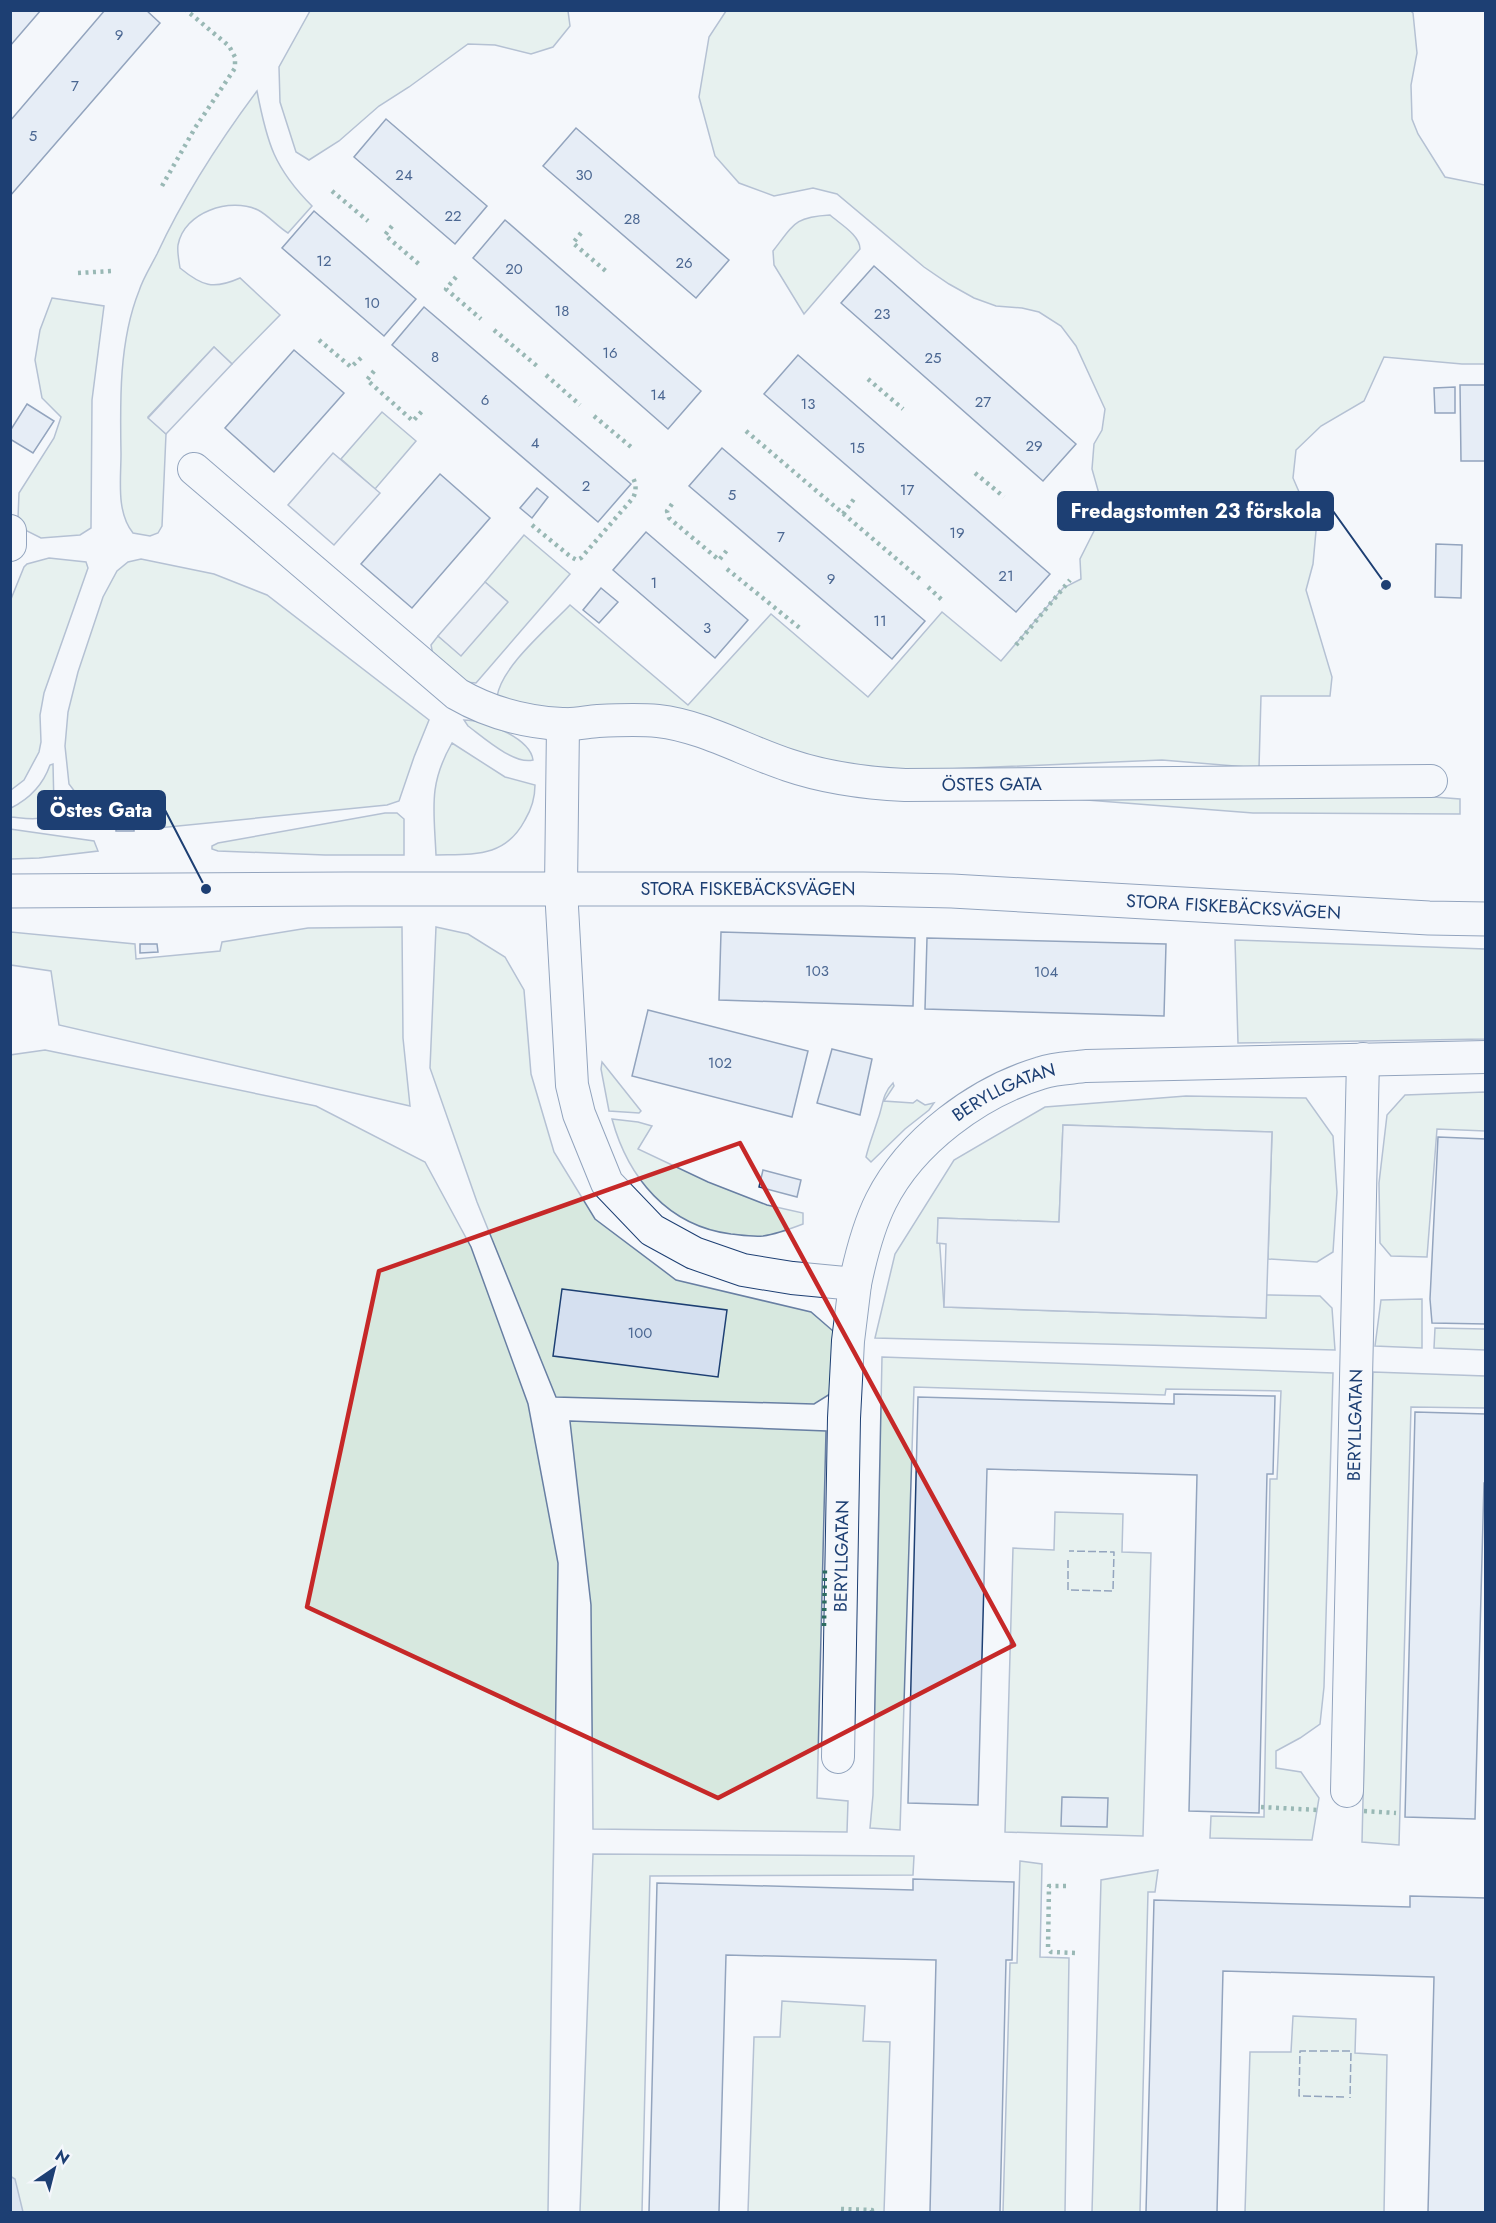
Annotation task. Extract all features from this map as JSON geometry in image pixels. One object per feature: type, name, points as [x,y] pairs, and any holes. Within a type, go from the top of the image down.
[{"type":"street","name":"ÖSTES GATA","points":[[194,469],[457,694],[508,716],[563,724],[615,720],[658,721],[689,727],[787,765],[829,777],[865,783],[929,785],[1431,781]]},
{"type":"street","points":[[10,531],[10,545]]},
{"type":"street","points":[[563,724],[561,889],[572,1085],[579,1114],[607,1183],[652,1230],[694,1253],[743,1270],[792,1278],[855,1284]]},
{"type":"street","name":"STORA FISKEBÄCKSVÄGEN","points":[[10,891],[863,889],[952,891],[1428,918],[1485,919]]},
{"type":"street","name":"BERYLLGATAN","points":[[838,1757],[844,1418],[848,1341],[855,1284],[864,1243],[881,1200],[901,1170],[932,1135],[977,1101],[1042,1072],[1086,1066],[1485,1057]]},
{"type":"street","name":"BERYLLGATAN","points":[[1347,1791],[1363,1059]]},
{"type":"highlighted area","points":[[740,1143],[1014,1645],[718,1798],[307,1607],[379,1271]]},
{"type":"shaded area","points":[[310,11],[568,11],[570,26],[553,47],[531,54],[495,45],[468,44],[379,106],[339,141],[309,160],[296,152],[280,102],[279,67]]},
{"type":"shaded area","points":[[726,11],[1411,11],[1413,13],[1417,53],[1411,85],[1412,119],[1418,134],[1445,177],[1485,185],[1485,364],[1384,357],[1364,401],[1321,426],[1296,450],[1293,478],[1316,531],[1313,564],[1306,590],[1332,677],[1330,696],[1261,696],[1259,768],[1162,760],[876,772],[549,713],[497,697],[500,685],[516,661],[570,605],[688,705],[771,614],[868,697],[942,612],[1001,661],[1063,588],[1081,579],[1080,559],[1095,529],[1101,501],[1092,469],[1094,444],[1102,430],[1105,409],[1076,346],[1061,326],[1039,312],[996,306],[974,298],[949,284],[924,267],[837,194],[813,188],[774,196],[739,183],[715,156],[699,97],[709,37]]},
{"type":"shaded area","points":[[257,91],[264,126],[274,154],[289,179],[312,206],[288,233],[258,210],[235,205],[210,210],[189,224],[182,233],[178,245],[180,268],[195,279],[208,284],[222,284],[240,278],[280,315],[232,364],[214,347],[148,417],[166,434],[162,526],[158,533],[150,536],[133,533],[124,515],[120,484],[122,371],[132,310],[145,277],[190,190]]},
{"type":"shaded area","points":[[830,215],[853,234],[860,249],[804,314],[774,265],[773,251],[791,228],[802,220]]},
{"type":"shaded area","points":[[52,298],[104,306],[92,400],[91,528],[80,535],[41,538],[27,531],[18,518],[19,493],[54,438],[61,417],[42,398],[35,360],[40,330]]},
{"type":"shaded area","points":[[214,347],[232,364],[166,434],[148,418]]},
{"type":"shaded area","points":[[382,412],[416,441],[375,489],[341,459]]},
{"type":"shaded area","points":[[333,453],[380,493],[334,545],[288,505]]},
{"type":"shaded area","points":[[524,535],[570,574],[476,683],[464,682],[433,655],[431,645],[438,636],[461,655],[507,601],[485,582]]},
{"type":"shaded area","points":[[49,558],[86,562],[88,568],[44,693],[40,715],[39,752],[24,780],[11,790],[11,599],[24,567],[27,564]]},
{"type":"shaded area","points":[[141,559],[214,574],[267,595],[429,720],[399,801],[387,805],[158,828],[133,815],[88,809],[69,784],[65,746],[68,712],[78,672],[103,597],[117,571],[128,562]]},
{"type":"shaded area","points":[[485,582],[508,602],[461,656],[438,636]]},
{"type":"shaded area","points":[[464,720],[483,723],[505,732],[524,744],[533,760],[525,760],[508,754],[468,726]]},
{"type":"shaded area","points":[[452,743],[505,777],[535,785],[532,803],[525,820],[517,832],[498,848],[476,854],[436,855],[434,798],[439,772]]},
{"type":"shaded area","points":[[53,764],[54,807],[51,812],[35,819],[11,817],[11,808],[35,791],[50,765]]},
{"type":"shaded area","points":[[1407,795],[1460,799],[1460,814],[1253,813],[1061,798]]},
{"type":"shaded area","points":[[385,813],[397,813],[404,819],[404,855],[325,855],[212,849],[212,846],[218,843]]},
{"type":"shaded area","points":[[10,829],[94,841],[98,851],[11,859]]},
{"type":"shaded area","points":[[402,927],[403,1038],[410,1106],[59,1025],[51,971],[11,965],[11,932],[135,944],[136,959],[220,951],[222,942],[308,928]]},
{"type":"shaded area","points":[[436,927],[468,934],[505,957],[524,990],[531,1074],[554,1152],[595,1219],[676,1280],[811,1312],[833,1331],[830,1394],[814,1404],[556,1397],[477,1202],[430,1068]]},
{"type":"shaded area","points":[[1235,940],[1485,949],[1485,1039],[1238,1043]]},
{"type":"shaded area","points":[[45,1050],[316,1106],[425,1162],[471,1247],[528,1404],[558,1563],[548,2212],[11,2212],[10,1055]]},
{"type":"shaded area","points":[[602,1062],[641,1111],[639,1113],[609,1111],[601,1069]]},
{"type":"shaded area","points":[[893,1083],[894,1086],[884,1101],[913,1103],[917,1100],[925,1105],[934,1103],[871,1162],[866,1157],[867,1152],[885,1096]]},
{"type":"shaded area","points":[[1485,1092],[1485,1131],[1437,1129],[1427,1257],[1391,1256],[1380,1243],[1379,1183],[1387,1115],[1405,1095]]},
{"type":"shaded area","points":[[1186,1096],[1306,1098],[1333,1136],[1337,1192],[1333,1252],[1317,1262],[1268,1259],[1272,1132],[1063,1125],[1059,1222],[938,1218],[944,1307],[1266,1318],[1266,1295],[1320,1296],[1332,1308],[1335,1350],[875,1338],[895,1254],[954,1160],[1045,1107]]},
{"type":"shaded area","points":[[612,1119],[652,1126],[638,1149],[708,1182],[767,1205],[803,1213],[803,1224],[773,1234],[755,1236],[708,1229],[688,1221],[670,1210],[654,1196],[640,1179],[628,1161]]},
{"type":"shaded area","points":[[1063,1125],[1272,1132],[1266,1318],[944,1307],[946,1244],[937,1243],[938,1218],[1059,1222]]},
{"type":"shaded area","points":[[1422,1299],[1422,1348],[1375,1346],[1381,1300]]},
{"type":"shaded area","points":[[1435,1328],[1485,1329],[1485,1350],[1434,1348]]},
{"type":"shaded area","points":[[882,1357],[1333,1373],[1324,1687],[1320,1724],[1276,1751],[1276,1768],[1301,1772],[1319,1798],[1312,1840],[1210,1838],[1211,1816],[1264,1817],[1270,1479],[1277,1479],[1281,1391],[1166,1389],[1165,1395],[914,1387],[900,1830],[870,1828],[873,1795]]},
{"type":"shaded area","points":[[1373,1372],[1485,1376],[1485,1408],[1411,1407],[1399,1845],[1362,1842]]},
{"type":"shaded area","points":[[570,1421],[826,1431],[817,1798],[848,1801],[847,1832],[593,1829],[591,1605]]},
{"type":"shaded area","points":[[1055,1512],[1123,1514],[1122,1552],[1151,1553],[1143,1836],[1005,1832],[1013,1548],[1054,1550]]},
{"type":"shaded area","points":[[593,1854],[914,1856],[913,1875],[650,1876],[642,2212],[580,2212]]},
{"type":"shaded area","points":[[1020,1861],[1042,1864],[1040,1957],[1069,1958],[1065,2212],[1003,2212],[1010,1963],[1017,1963]]},
{"type":"shaded area","points":[[1158,1870],[1155,1892],[1148,1892],[1140,2212],[1092,2212],[1101,1880]]},
{"type":"shaded area","points":[[782,2001],[865,2006],[863,2041],[890,2042],[884,2212],[748,2212],[754,2037],[780,2037]]},
{"type":"shaded area","points":[[1293,2016],[1356,2019],[1355,2053],[1387,2055],[1384,2212],[1245,2212],[1250,2052],[1291,2052]]},
{"type":"water","points":[[10,2176],[15,2179],[23,2212],[11,2212]]},
{"type":"building","points":[[10,10],[41,10],[10,46]]},
{"type":"building","points":[[105,10],[146,10],[160,23],[10,196],[10,121]]},
{"type":"building","points":[[386,119],[487,206],[455,244],[354,157]]},
{"type":"building","points":[[576,128],[729,260],[696,298],[543,166]]},
{"type":"building","points":[[314,211],[416,299],[384,336],[282,248]]},
{"type":"building","points":[[505,220],[701,391],[668,429],[473,258]]},
{"type":"building","points":[[874,266],[1076,444],[1043,481],[841,303]]},
{"type":"building","points":[[424,307],[631,484],[598,522],[392,345]]},
{"type":"building","points":[[294,350],[344,393],[274,472],[225,428]]},
{"type":"building","points":[[798,355],[1050,574],[1016,612],[764,394]]},
{"type":"building","points":[[1460,385],[1486,385],[1486,461],[1461,461]]},
{"type":"building","points":[[1455,387],[1455,413],[1435,413],[1434,388]]},
{"type":"building","points":[[27,404],[54,421],[33,453],[10,439],[10,431]]},
{"type":"building","points":[[722,448],[925,621],[892,659],[689,486]]},
{"type":"building","points":[[440,474],[490,518],[412,608],[361,564]]},
{"type":"building","points":[[537,488],[548,497],[532,518],[520,508]]},
{"type":"building","points":[[646,532],[748,620],[715,658],[613,570]]},
{"type":"building","points":[[1436,544],[1462,545],[1461,598],[1435,597]]},
{"type":"building","points":[[601,588],[618,602],[599,623],[583,610]]},
{"type":"building","points":[[116,821],[134,821],[134,831],[116,831]]},
{"type":"building","points":[[721,932],[915,938],[913,1006],[719,1000]]},
{"type":"building","points":[[927,938],[1166,944],[1164,1016],[925,1009]]},
{"type":"building","points":[[140,944],[157,944],[158,952],[140,953]]},
{"type":"building","points":[[648,1010],[808,1051],[792,1117],[632,1076]]},
{"type":"building","points":[[832,1049],[872,1059],[860,1115],[817,1103]]},
{"type":"building","points":[[1438,1137],[1486,1139],[1486,1324],[1432,1323],[1430,1299]]},
{"type":"building","points":[[763,1170],[801,1180],[797,1197],[759,1187]]},
{"type":"building","points":[[562,1289],[727,1310],[718,1377],[553,1356]]},
{"type":"building","points":[[1174,1394],[1275,1396],[1273,1474],[1267,1474],[1259,1813],[1189,1811],[1197,1475],[987,1469],[978,1805],[908,1803],[918,1397],[1174,1404]]},
{"type":"building","points":[[1415,1412],[1486,1414],[1486,1483],[1484,1483],[1475,1819],[1405,1817]]},
{"type":"building","points":[[1062,1797],[1108,1798],[1107,1827],[1061,1826]]},
{"type":"building","points":[[913,1879],[1014,1882],[1012,1960],[1006,1960],[1000,2212],[930,2212],[936,1960],[726,1955],[719,2212],[649,2212],[657,1883],[913,1890]]},
{"type":"building","points":[[1410,1896],[1486,1898],[1486,2212],[1428,2212],[1434,1977],[1223,1971],[1217,2212],[1146,2212],[1154,1900],[1410,1907]]},
{"type":"hedge","points":[[162,186],[195,128],[235,68],[235,57],[229,46],[186,10]]},
{"type":"hedge","points":[[332,191],[368,221]]},
{"type":"hedge","points":[[392,226],[385,235],[420,265]]},
{"type":"hedge","points":[[581,233],[573,243],[608,273]]},
{"type":"hedge","points":[[78,273],[112,271]]},
{"type":"hedge","points":[[456,277],[446,289],[481,319]]},
{"type":"hedge","points":[[494,330],[537,366]]},
{"type":"hedge","points":[[319,340],[351,367],[363,356]]},
{"type":"hedge","points":[[374,371],[367,380],[413,421],[424,409]]},
{"type":"hedge","points":[[546,375],[580,405]]},
{"type":"hedge","points":[[868,379],[903,409]]},
{"type":"hedge","points":[[594,416],[631,447]]},
{"type":"hedge","points":[[746,431],[920,579]]},
{"type":"hedge","points":[[975,473],[1004,497]]},
{"type":"hedge","points":[[532,525],[577,560],[633,498],[636,487],[632,476]]},
{"type":"hedge","points":[[843,514],[854,499]]},
{"type":"hedge","points":[[672,504],[667,511],[669,518],[719,560],[728,549]]},
{"type":"hedge","points":[[727,569],[801,629]]},
{"type":"hedge","points":[[1016,645],[1070,580]]},
{"type":"hedge","points":[[928,587],[942,600]]},
{"type":"hedge","points":[[824,1626],[825,1566]]},
{"type":"hedge","points":[[1261,1807],[1318,1810]]},
{"type":"hedge","points":[[1364,1811],[1396,1813]]},
{"type":"hedge","points":[[1066,1886],[1049,1886],[1048,1948],[1051,1952],[1076,1953]]},
{"type":"hedge","points":[[841,2209],[872,2210],[872,2212]]},
{"type":"fence","points":[[1068,1560],[1068,1590],[1113,1591],[1114,1552],[1069,1551]]},
{"type":"fence","points":[[1344,2097],[1299,2096],[1300,2051],[1351,2051],[1350,2098]]},
{"type":"place","name":"Fredagstomten 23 förskola","points":[[1386,585]]},
{"type":"place","name":"Östes Gata","points":[[206,889]]}]
